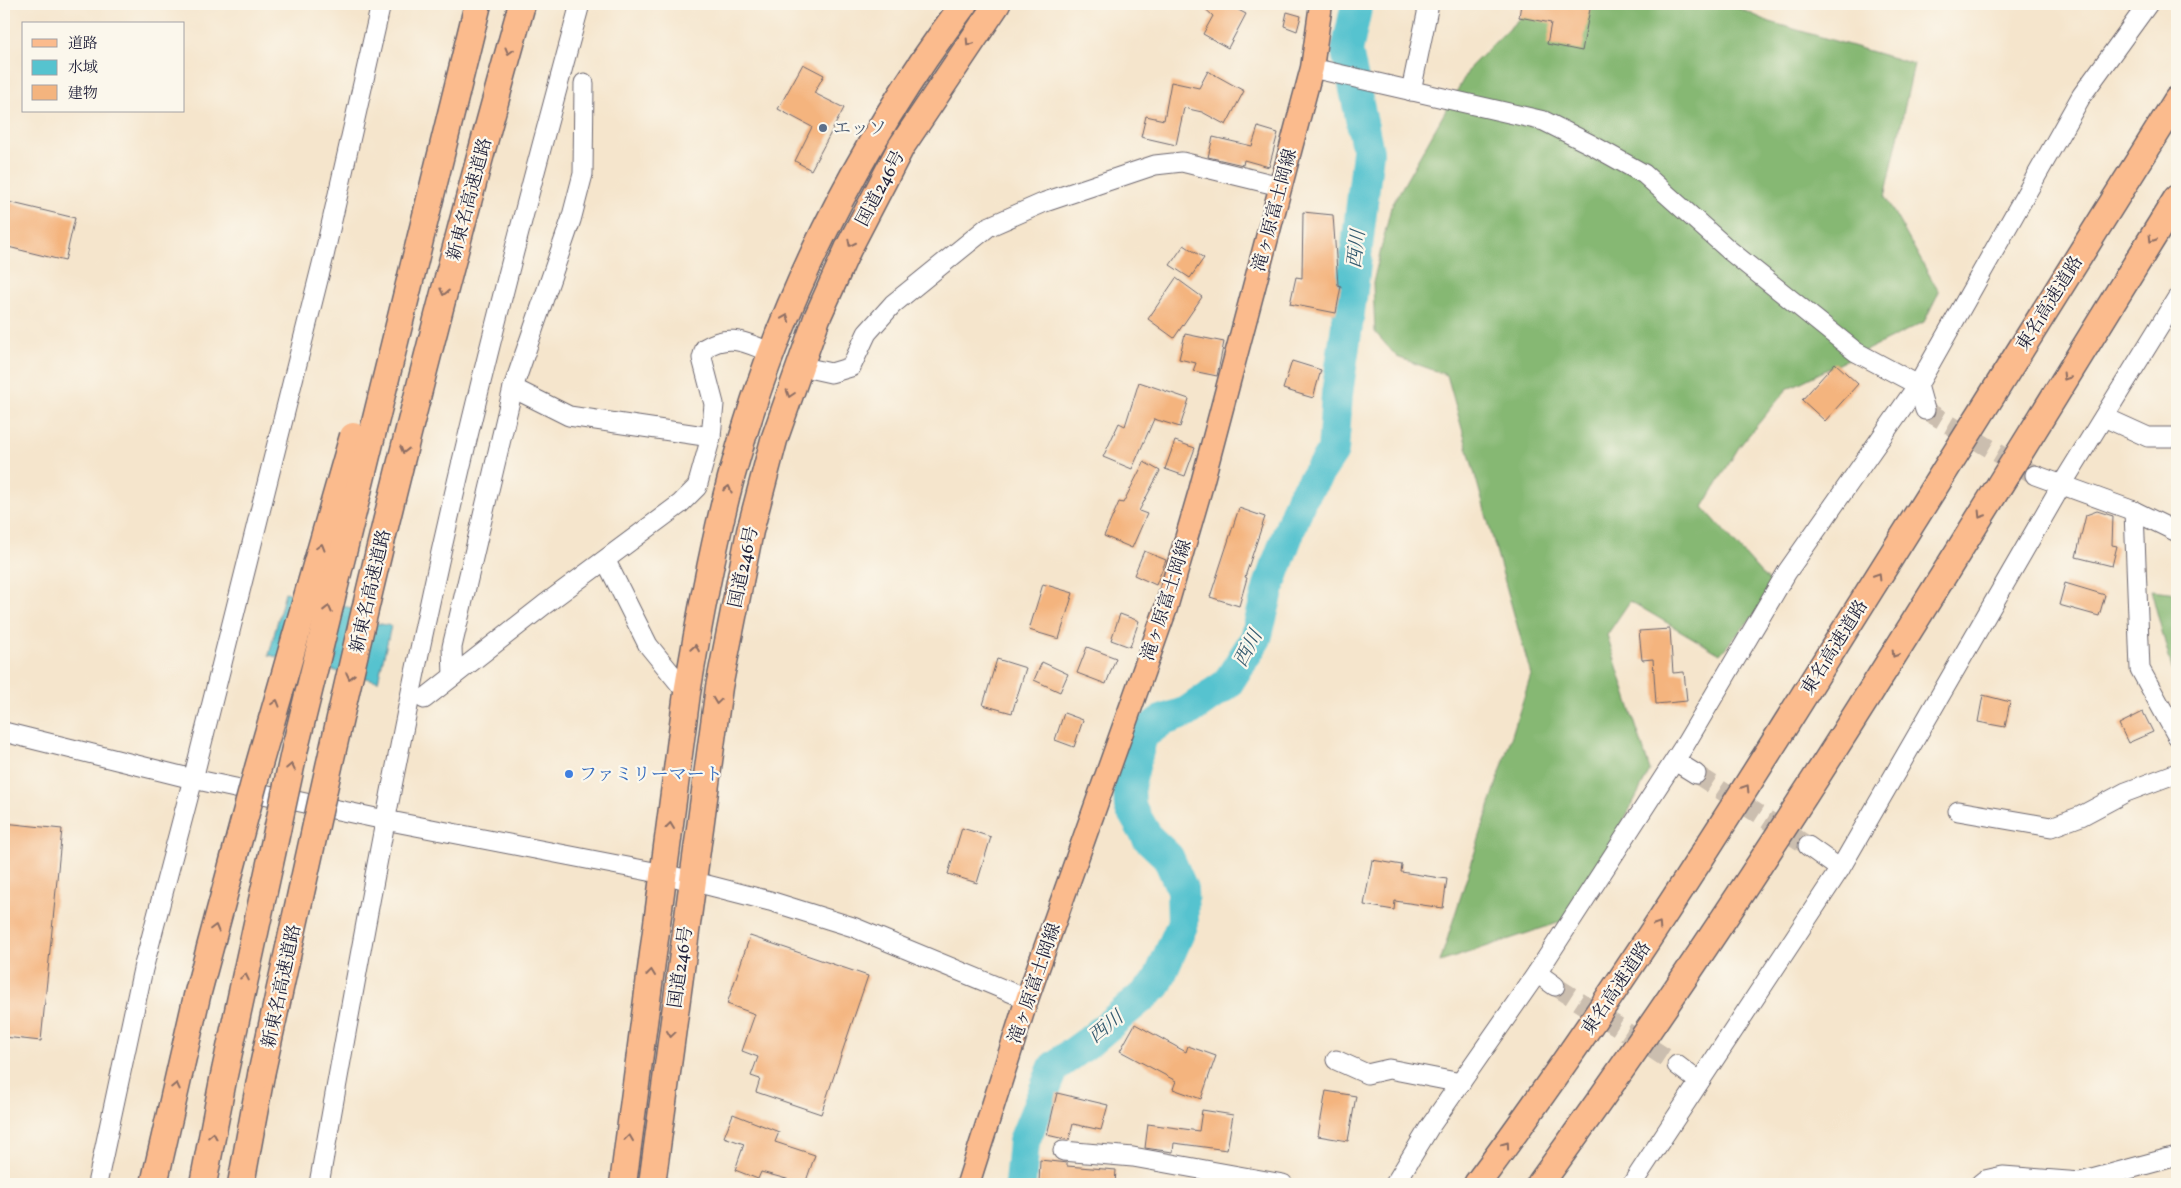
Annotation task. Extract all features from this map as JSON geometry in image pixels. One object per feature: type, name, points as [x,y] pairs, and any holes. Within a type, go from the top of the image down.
[{"type":"highway","name":"新東名高速道路","points":[[203,1184],[225,1071],[295,748],[478,4]]},
{"type":"highway","name":"新東名高速道路","points":[[241,1184],[261,1075],[348,683],[465,209],[522,4]]},
{"type":"highway","name":"国道246号","points":[[623,1184],[687,693],[698,627],[731,478],[773,353],[811,257],[871,142],[930,50],[964,4]]},
{"type":"highway","name":"国道246号","points":[[652,1184],[719,687],[750,531],[774,440],[817,318],[848,249],[901,147],[998,4]]},
{"type":"highway","points":[[154,1184],[197,996],[258,768],[470,35]]},
{"type":"highway","name":"東名高速道路","points":[[1477,1184],[1532,1111],[1708,848],[2177,100]]},
{"type":"highway","points":[[1540,1184],[1671,998],[1772,846],[1895,654],[2177,198]]},
{"type":"highway","points":[[245,1184],[261,1075]]},
{"type":"main road","name":"滝ヶ原富士岡線","points":[[968,1184],[1028,999],[1166,608],[1200,491],[1312,68],[1321,4]]},
{"type":"street","points":[[97,1184],[143,969],[193,779],[324,256],[381,4]]},
{"type":"street","points":[[319,1184],[385,820],[458,475],[525,207],[580,4]]},
{"type":"street","points":[[1405,90],[1429,4]]},
{"type":"street","points":[[1395,1184],[1429,1128],[1537,974],[1675,761],[1787,572],[1918,385],[2082,95],[2148,4]]},
{"type":"street","points":[[1312,68],[1544,121],[1644,174],[1729,250],[1856,352],[1918,385],[1925,410]]},
{"type":"street","points":[[453,676],[452,647],[513,388],[571,220],[583,174],[584,83]]},
{"type":"street","points":[[799,366],[831,373],[852,367],[867,333],[893,304],[988,227],[1045,202],[1155,165],[1182,162],[1280,186]]},
{"type":"street","points":[[1632,1184],[1698,1081],[1840,869],[2062,486],[2177,298]]},
{"type":"street","points":[[424,699],[544,605],[606,561],[680,504],[696,487],[711,437],[714,404],[702,358],[705,348],[717,340],[731,338],[773,353]]},
{"type":"street","points":[[513,388],[569,416],[711,437]]},
{"type":"street","points":[[2104,417],[2148,437],[2177,437]]},
{"type":"street","points":[[2035,475],[2134,510],[2177,532]]},
{"type":"street","points":[[2134,510],[2140,669],[2177,736]]},
{"type":"street","points":[[606,561],[648,645],[687,693]]},
{"type":"street","points":[[4,732],[193,779],[385,820],[664,874],[770,901],[853,928],[1028,999]]},
{"type":"street","points":[[1675,761],[1696,774]]},
{"type":"street","points":[[1958,811],[2051,827],[2081,816],[2126,792],[2177,772]]},
{"type":"street","points":[[1808,846],[1840,869]]},
{"type":"street","points":[[1537,974],[1555,986]]},
{"type":"street","points":[[1336,1060],[1367,1074],[1388,1069],[1461,1083]]},
{"type":"street","points":[[1677,1065],[1698,1081]]},
{"type":"street","points":[[1063,1151],[1133,1157],[1283,1184]]},
{"type":"street","points":[[1980,1184],[1985,1180],[2003,1176],[2081,1182],[2177,1156]]},
{"type":"green space","points":[[1534,4],[1729,4],[1770,22],[1914,64],[1885,197],[1939,292],[1924,322],[1787,389],[1739,447],[1703,507],[1776,590],[1720,654],[1630,601],[1607,635],[1650,770],[1573,918],[1440,962],[1531,675],[1447,375],[1397,357],[1375,332],[1373,283],[1391,207],[1471,66]]},
{"type":"green space","points":[[2151,590],[2177,593],[2177,688]]},
{"type":"water","points":[[285,592],[372,613],[371,622],[391,626],[378,681],[269,655]]},
{"type":"building","points":[[1200,4],[1227,4],[1246,14],[1228,48],[1203,34],[1213,16]]},
{"type":"building","points":[[1521,4],[1591,4],[1582,51],[1547,44],[1551,23],[1519,17]]},
{"type":"building","points":[[1287,12],[1301,16],[1297,31],[1284,26]]},
{"type":"building","points":[[803,64],[824,75],[814,93],[844,108],[811,170],[795,161],[812,127],[778,109]]},
{"type":"building","points":[[1208,71],[1244,91],[1226,125],[1202,112],[1184,108],[1176,145],[1141,137],[1146,116],[1164,120],[1171,82],[1199,88]]},
{"type":"building","points":[[1258,127],[1278,133],[1269,167],[1244,160],[1243,165],[1208,157],[1213,137],[1252,146]]},
{"type":"building","points":[[4,201],[75,218],[65,261],[4,246]]},
{"type":"building","points":[[1303,212],[1333,215],[1338,285],[1341,286],[1336,313],[1290,304],[1296,277],[1302,278]]},
{"type":"building","points":[[1184,245],[1204,258],[1190,278],[1170,265]]},
{"type":"building","points":[[1176,278],[1202,297],[1174,338],[1148,319]]},
{"type":"building","points":[[1185,334],[1224,342],[1217,376],[1193,371],[1196,363],[1179,359]]},
{"type":"building","points":[[1292,361],[1321,370],[1313,398],[1283,389]]},
{"type":"building","points":[[1835,363],[1858,384],[1825,421],[1802,400]]},
{"type":"building","points":[[1139,382],[1189,399],[1180,427],[1154,419],[1132,469],[1103,457],[1119,423],[1125,426]]},
{"type":"building","points":[[1175,441],[1195,448],[1185,476],[1165,469]]},
{"type":"building","points":[[1144,462],[1160,471],[1139,511],[1147,514],[1132,548],[1104,536],[1119,502],[1123,503]]},
{"type":"building","points":[[1239,508],[1265,517],[1245,577],[1247,578],[1239,606],[1210,597]]},
{"type":"building","points":[[2097,511],[2113,516],[2112,545],[2117,546],[2112,566],[2076,557],[2086,515]]},
{"type":"building","points":[[1144,551],[1166,560],[1156,585],[1134,575]]},
{"type":"building","points":[[2065,583],[2105,595],[2099,616],[2059,605]]},
{"type":"building","points":[[1043,584],[1073,593],[1059,639],[1029,630]]},
{"type":"building","points":[[1120,614],[1139,621],[1130,647],[1111,640]]},
{"type":"building","points":[[1670,629],[1673,673],[1684,672],[1687,701],[1656,704],[1653,659],[1642,660],[1639,631]]},
{"type":"building","points":[[1087,647],[1116,658],[1106,684],[1077,673]]},
{"type":"building","points":[[997,659],[1026,668],[1012,713],[983,705]]},
{"type":"building","points":[[1042,662],[1068,674],[1060,692],[1034,680]]},
{"type":"building","points":[[1983,695],[2010,702],[2005,727],[1978,722]]},
{"type":"building","points":[[2143,712],[2153,732],[2128,743],[2119,724]]},
{"type":"building","points":[[1064,713],[1083,720],[1074,747],[1055,740]]},
{"type":"building","points":[[4,823],[62,829],[41,1041],[4,1037]]},
{"type":"building","points":[[962,828],[991,837],[977,883],[948,874]]},
{"type":"building","points":[[1372,860],[1402,865],[1401,872],[1447,879],[1443,908],[1395,901],[1394,910],[1364,905]]},
{"type":"building","points":[[750,936],[868,976],[821,1114],[756,1092],[760,1079],[751,1076],[758,1057],[742,1051],[755,1014],[727,1004]]},
{"type":"building","points":[[1135,1024],[1186,1052],[1188,1046],[1216,1056],[1201,1099],[1173,1089],[1176,1081],[1120,1051]]},
{"type":"building","points":[[1326,1091],[1356,1096],[1348,1141],[1318,1136]]},
{"type":"building","points":[[1057,1093],[1108,1105],[1101,1130],[1073,1124],[1069,1140],[1047,1135]]},
{"type":"building","points":[[1202,1110],[1233,1115],[1227,1150],[1174,1143],[1173,1152],[1145,1148],[1148,1124],[1199,1131]]},
{"type":"building","points":[[733,1114],[779,1132],[775,1142],[815,1155],[805,1184],[761,1172],[758,1179],[735,1170],[744,1144],[724,1137]]},
{"type":"building","points":[[1040,1160],[1067,1163],[1067,1166],[1116,1170],[1115,1184],[1039,1184]]},
{"type":"waterway","name":"西川","points":[[1020,1184],[1024,1141],[1054,1067],[1090,1041],[1156,985],[1183,923],[1182,889],[1168,857],[1148,838],[1130,807],[1129,786],[1142,735],[1161,721],[1187,712],[1227,684],[1256,638],[1270,583],[1301,499],[1333,451],[1337,394],[1351,298],[1368,152],[1347,51],[1357,4]]},
{"type":"tunnel","points":[[1925,410],[2035,475]]},
{"type":"tunnel","points":[[1696,774],[1808,846]]},
{"type":"tunnel","points":[[1555,986],[1677,1065]]},
{"type":"place","name":"エッソ","points":[[823,128]]},
{"type":"place","name":"ファミリーマート","points":[[569,774]]}]
